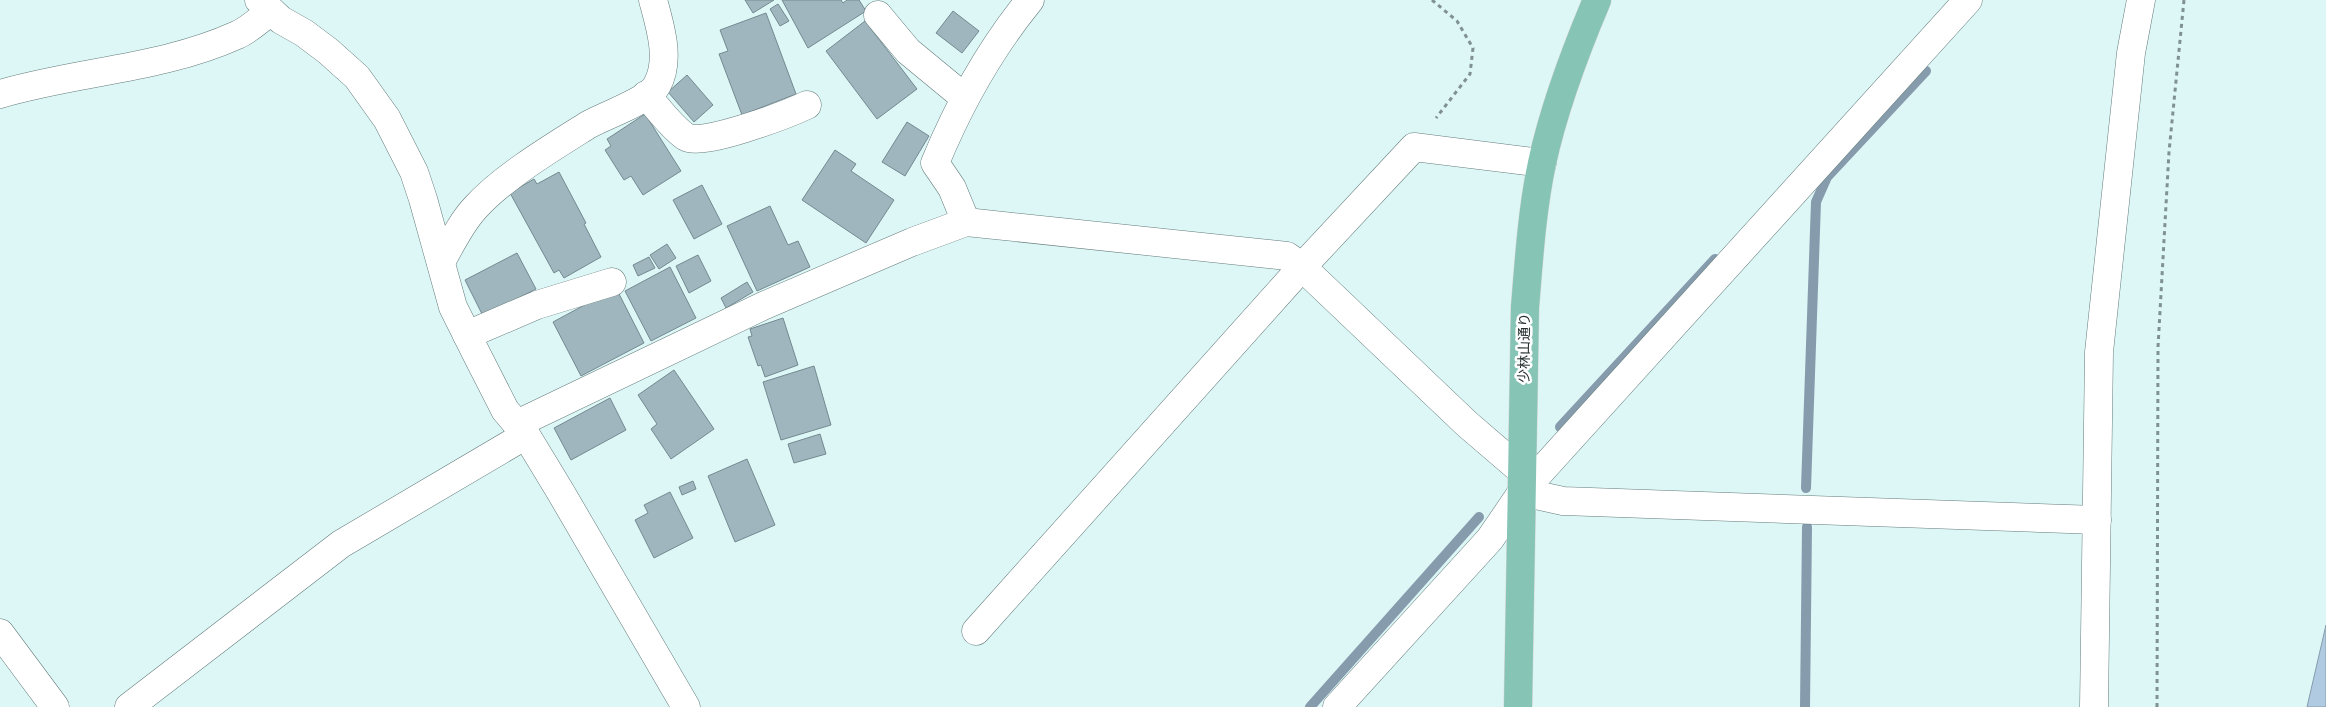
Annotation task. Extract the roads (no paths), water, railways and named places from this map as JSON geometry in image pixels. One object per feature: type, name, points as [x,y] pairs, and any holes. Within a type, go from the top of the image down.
[{"type":"main road","name":"少林山通り","points":[[1518,707],[1525,307],[1530,243],[1542,163],[1563,89],[1597,0]]},
{"type":"street","points":[[441,262],[454,237],[475,208],[500,186],[538,157],[590,124],[646,95],[656,87],[662,70],[664,51],[653,0]]},
{"type":"street","points":[[966,222],[952,188],[934,163],[966,98],[998,44],[1030,0]]},
{"type":"street","points":[[1337,707],[1490,539],[1523,482],[1968,0]]},
{"type":"street","points":[[2094,707],[2099,352],[2131,53],[2141,0]]},
{"type":"street","points":[[0,94],[34,84],[165,60],[238,35],[265,6],[328,51],[357,77],[388,119],[414,172],[454,307],[467,335],[506,410],[521,429],[686,707]]},
{"type":"street","points":[[878,15],[908,51],[966,98]]},
{"type":"street","points":[[646,95],[678,130],[690,139],[715,137],[807,105]]},
{"type":"street","points":[[976,631],[1302,267],[1414,147],[1542,163]]},
{"type":"street","points":[[129,707],[341,544],[521,429],[763,306],[912,242],[966,222],[1287,256],[1302,267],[1467,424],[1523,482],[1563,501],[2098,520]]},
{"type":"street","points":[[467,335],[537,305],[612,282]]},
{"type":"street","points":[[0,633],[55,707]]},
{"type":"water","points":[[2326,625],[2326,707],[2307,707]]},
{"type":"waterway","points":[[1806,488],[1816,202],[1827,177],[1926,71]]},
{"type":"waterway","points":[[1560,427],[1715,259]]},
{"type":"waterway","points":[[1310,707],[1479,517]]},
{"type":"waterway","points":[[1805,707],[1807,527]]}]
